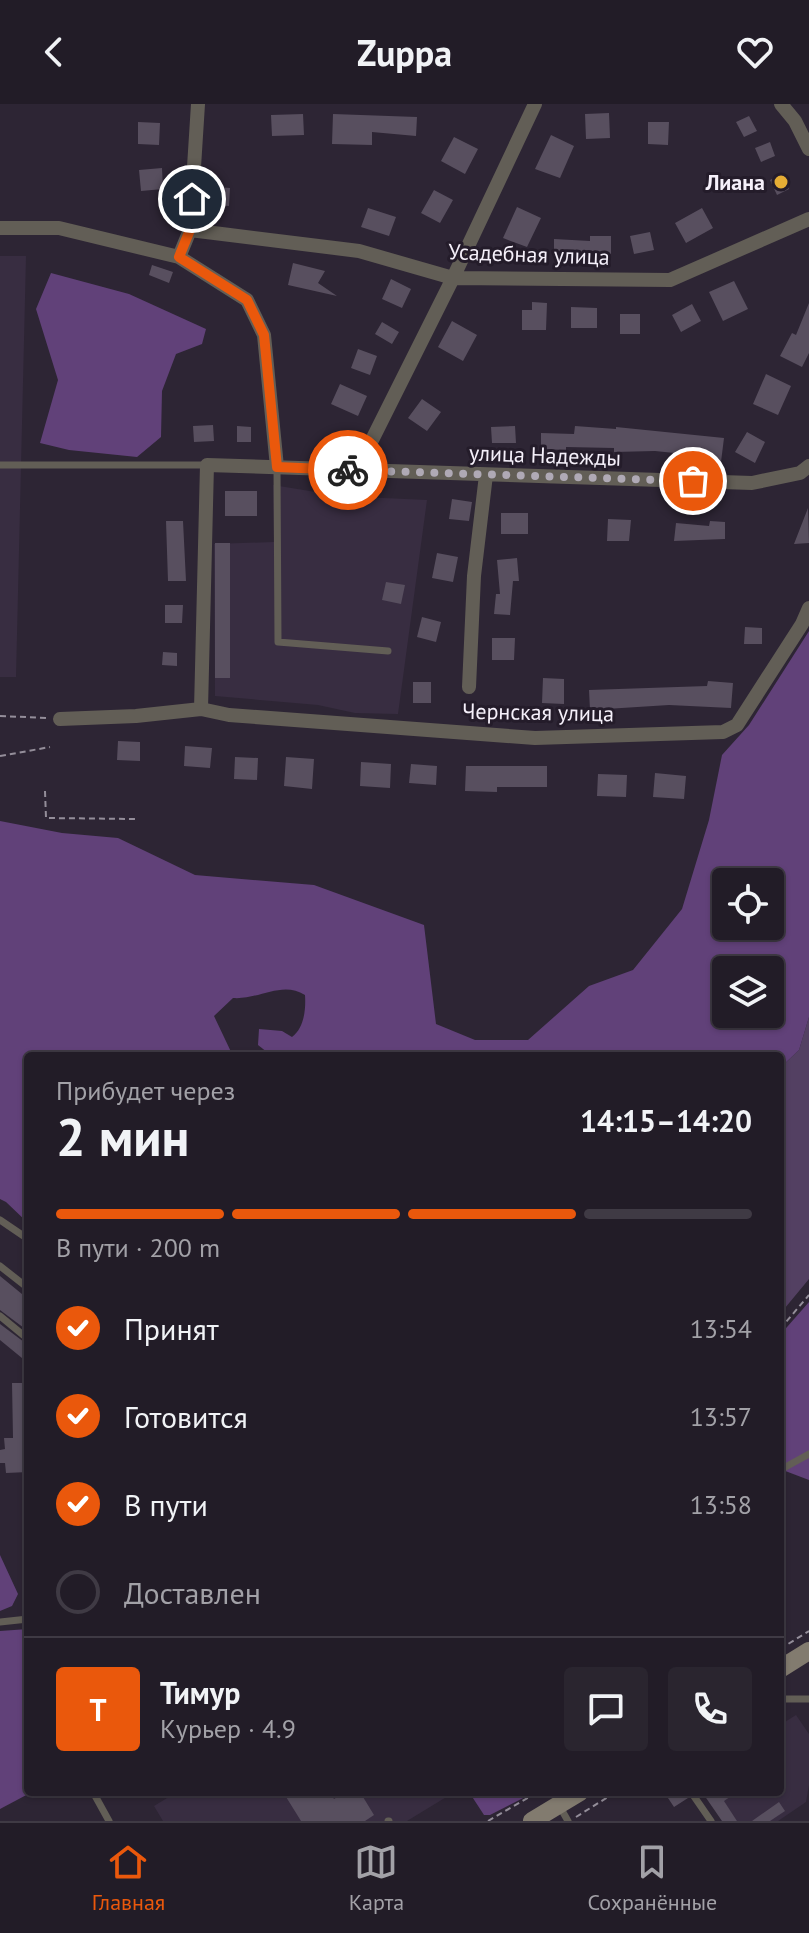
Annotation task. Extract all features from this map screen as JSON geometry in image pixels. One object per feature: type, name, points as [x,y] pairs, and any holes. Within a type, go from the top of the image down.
[{"type":"main road","points":[[784,1667],[809,1651]]},
{"type":"main road","points":[[532,1821],[565,1816],[578,1796]]},
{"type":"street","points":[[179,257],[190,230],[198,104]]},
{"type":"street","points":[[357,470],[535,104]]},
{"type":"street","points":[[781,104],[795,121],[809,149]]},
{"type":"street","name":"Усадебная улица","points":[[190,230],[359,251],[453,278],[670,280],[809,219]]},
{"type":"street","points":[[0,228],[59,228],[179,257],[247,300],[264,335],[277,467]]},
{"type":"street","points":[[201,709],[207,465]]},
{"type":"street","name":"улица Надежды","points":[[207,465],[752,483],[800,473],[809,466]]},
{"type":"street","points":[[469,687],[474,576],[486,475]]},
{"type":"street","name":"Чернская улица","points":[[60,719],[201,709],[229,715],[535,738],[723,732],[737,725],[802,624],[809,608]]},
{"type":"lane","points":[[0,465],[207,465]]},
{"type":"lane","points":[[277,467],[278,642],[388,651]]},
{"type":"lane","points":[[0,1220],[24,1236]]},
{"type":"lane","points":[[0,1266],[24,1285]]},
{"type":"lane","points":[[0,1316],[24,1336]]},
{"type":"lane","points":[[784,1468],[809,1454]]},
{"type":"lane","points":[[0,1622],[24,1619]]},
{"type":"lane","points":[[784,1699],[809,1699]]},
{"type":"lane","points":[[95,1796],[109,1821]]},
{"type":"lane","points":[[694,1796],[711,1821]]},
{"type":"path","points":[[0,716],[60,719]]},
{"type":"path","points":[[0,756],[50,747]]},
{"type":"path","points":[[45,791],[46,818],[135,819]]},
{"type":"path","points":[[784,1324],[809,1295]]},
{"type":"path","points":[[784,1647],[809,1631]]},
{"type":"path","points":[[488,1821],[531,1796]]},
{"type":"path","points":[[565,1816],[608,1796]]},
{"type":"shaded area","points":[[0,256],[26,256],[16,677],[0,677]]},
{"type":"shaded area","points":[[51,273],[129,294],[206,329],[202,344],[176,354],[162,391],[161,437],[137,457],[69,450],[40,443],[58,380],[36,309]]},
{"type":"shaded area","points":[[273,485],[340,496],[427,500],[398,714],[355,713],[318,705],[215,696],[214,544],[274,542]]},
{"type":"shaded area","points":[[809,631],[809,1017],[799,1050],[784,1064],[784,1052],[267,1052],[258,1045],[259,1029],[282,1031],[292,1037],[302,1024],[305,995],[288,989],[279,990],[233,998],[214,1016],[231,1052],[24,1052],[24,1219],[0,1199],[0,821],[62,833],[118,838],[195,875],[314,885],[424,925],[436,1024],[475,1040],[528,1040],[589,986],[633,970],[682,909],[709,820],[722,755],[749,725]]},
{"type":"shaded area","points":[[809,1017],[809,1279],[784,1309],[784,1064],[799,1050]]},
{"type":"shaded area","points":[[809,1302],[809,1480],[784,1471],[784,1330]]},
{"type":"shaded area","points":[[0,1555],[18,1594],[12,1606],[0,1611]]},
{"type":"shaded area","points":[[24,1629],[24,1796],[0,1809],[0,1631]]},
{"type":"shaded area","points":[[796,1715],[809,1734],[806,1802],[778,1821],[737,1821],[720,1796],[784,1796],[784,1722]]},
{"type":"shaded area","points":[[170,1796],[448,1796],[407,1821],[163,1821],[154,1806]]},
{"type":"shaded area","points":[[472,1796],[527,1796],[490,1815],[484,1815]]},
{"type":"building","points":[[609,113],[610,138],[586,139],[585,114]]},
{"type":"building","points":[[303,114],[304,135],[272,136],[271,115]]},
{"type":"building","points":[[333,114],[417,117],[416,136],[372,132],[372,145],[332,144]]},
{"type":"building","points":[[749,116],[757,131],[744,137],[736,122]]},
{"type":"building","points":[[138,122],[160,123],[159,145],[138,144]]},
{"type":"building","points":[[648,122],[669,122],[668,145],[648,144]]},
{"type":"building","points":[[551,135],[574,146],[560,178],[535,169]]},
{"type":"building","points":[[454,137],[478,149],[465,174],[441,161]]},
{"type":"building","points":[[770,142],[775,156],[761,162],[755,148]]},
{"type":"building","points":[[162,168],[163,189],[141,191],[139,170]]},
{"type":"building","points":[[782,174],[789,189],[777,195],[770,180]]},
{"type":"building","points":[[207,186],[230,188],[229,206],[205,204]]},
{"type":"building","points":[[434,190],[453,200],[440,223],[421,213]]},
{"type":"building","points":[[517,207],[541,218],[527,247],[503,238]]},
{"type":"building","points":[[368,208],[396,217],[389,236],[361,227]]},
{"type":"building","points":[[702,208],[713,228],[686,243],[675,223]]},
{"type":"building","points":[[650,232],[654,250],[634,254],[630,236]]},
{"type":"building","points":[[590,236],[611,236],[611,254],[554,253],[554,239],[590,241]]},
{"type":"building","points":[[293,263],[325,271],[318,283],[337,296],[288,285]]},
{"type":"building","points":[[152,265],[173,272],[169,283],[149,275]]},
{"type":"building","points":[[391,279],[411,289],[402,308],[382,299]]},
{"type":"building","points":[[734,281],[748,309],[723,321],[709,292]]},
{"type":"building","points":[[532,302],[547,303],[546,330],[522,330],[522,310],[532,310]]},
{"type":"building","points":[[809,303],[809,353],[802,367],[780,356],[792,333],[796,335]]},
{"type":"building","points":[[692,304],[701,321],[681,332],[672,315]]},
{"type":"building","points":[[571,307],[597,308],[597,328],[571,328]]},
{"type":"building","points":[[620,314],[640,314],[640,334],[620,334]]},
{"type":"building","points":[[452,321],[477,335],[463,361],[438,347]]},
{"type":"building","points":[[382,322],[399,332],[392,344],[375,334]]},
{"type":"building","points":[[358,349],[377,356],[370,375],[351,368]]},
{"type":"building","points":[[766,374],[791,386],[778,415],[753,404]]},
{"type":"building","points":[[340,384],[367,396],[358,416],[331,404]]},
{"type":"building","points":[[422,399],[441,412],[427,431],[408,418]]},
{"type":"building","points":[[213,425],[214,441],[194,442],[193,426]]},
{"type":"building","points":[[237,426],[251,427],[251,442],[237,442]]},
{"type":"building","points":[[515,426],[516,443],[492,443],[491,427]]},
{"type":"building","points":[[575,426],[724,438],[721,462],[693,459],[694,455],[655,451],[614,452],[614,448],[541,449],[541,433],[574,434]]},
{"type":"building","points":[[747,432],[765,442],[755,463],[735,452]]},
{"type":"building","points":[[225,491],[257,491],[257,516],[225,516]]},
{"type":"building","points":[[452,499],[472,502],[469,521],[449,519]]},
{"type":"building","points":[[808,508],[809,543],[794,544]]},
{"type":"building","points":[[501,513],[528,513],[528,534],[501,534]]},
{"type":"building","points":[[608,519],[631,520],[629,541],[607,541]]},
{"type":"building","points":[[166,521],[183,521],[186,581],[168,581]]},
{"type":"building","points":[[710,521],[725,522],[725,539],[674,541],[676,523],[709,526]]},
{"type":"building","points":[[215,543],[230,543],[230,678],[215,678]]},
{"type":"building","points":[[437,553],[458,557],[453,582],[432,578]]},
{"type":"building","points":[[517,558],[519,581],[513,581],[510,615],[494,614],[496,594],[500,594],[497,560]]},
{"type":"building","points":[[386,582],[405,585],[401,604],[382,600]]},
{"type":"building","points":[[165,605],[183,605],[182,623],[165,623]]},
{"type":"building","points":[[422,617],[441,622],[436,642],[417,637]]},
{"type":"building","points":[[745,627],[762,628],[762,644],[744,644]]},
{"type":"building","points":[[492,638],[515,638],[514,660],[492,660]]},
{"type":"building","points":[[163,652],[177,653],[177,666],[162,665]]},
{"type":"building","points":[[543,678],[564,679],[564,704],[542,703]]},
{"type":"building","points":[[708,681],[733,683],[731,708],[669,705],[590,710],[589,690],[707,686]]},
{"type":"building","points":[[413,682],[431,682],[431,703],[413,703]]},
{"type":"building","points":[[118,741],[140,742],[140,761],[117,760]]},
{"type":"building","points":[[185,746],[212,748],[210,768],[184,766]]},
{"type":"building","points":[[235,757],[258,758],[257,780],[234,779]]},
{"type":"building","points":[[286,757],[314,759],[312,789],[284,786]]},
{"type":"building","points":[[361,762],[391,764],[390,788],[360,786]]},
{"type":"building","points":[[411,764],[437,766],[436,785],[409,783]]},
{"type":"building","points":[[466,766],[547,766],[547,787],[497,787],[497,792],[465,791]]},
{"type":"building","points":[[655,773],[686,776],[684,799],[653,797]]},
{"type":"building","points":[[598,774],[627,775],[626,797],[597,796]]},
{"type":"building","points":[[0,1276],[24,1296],[24,1328],[0,1310]]},
{"type":"building","points":[[0,1324],[24,1342],[24,1360],[0,1340]]},
{"type":"building","points":[[12,1383],[24,1383],[24,1472],[6,1473],[5,1463],[0,1463],[0,1450],[5,1449],[4,1438],[13,1438]]},
{"type":"building","points":[[285,1796],[332,1796],[334,1799],[339,1796],[362,1796],[374,1815],[365,1821],[301,1821]]},
{"type":"building","points":[[667,1796],[687,1796],[688,1798],[674,1807]]},
{"type":"building","points":[[705,1796],[731,1796],[724,1801],[737,1821],[722,1821]]},
{"type":"building","points":[[779,1802],[785,1811],[770,1821],[752,1821]]},
{"type":"way so far","points":[[348,470],[693,481]]},
{"type":"place","name":"Лиана","points":[[781,182]]},
{"type":"route","points":[[192,199],[190,230],[179,257],[247,300],[264,335],[277,467],[348,470]]}]
